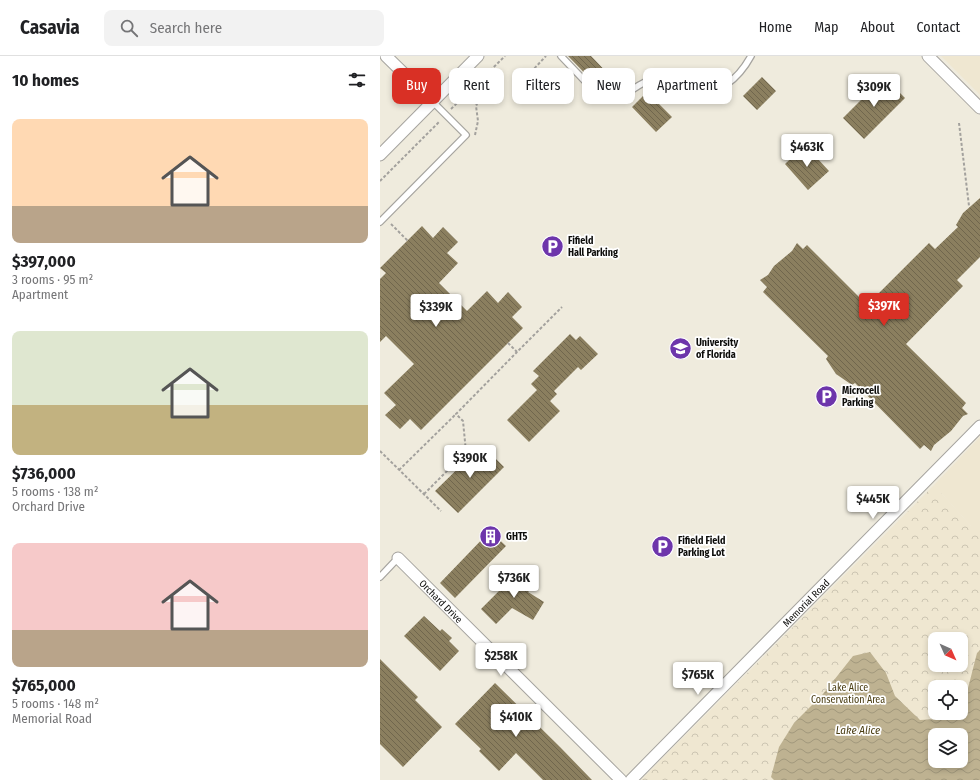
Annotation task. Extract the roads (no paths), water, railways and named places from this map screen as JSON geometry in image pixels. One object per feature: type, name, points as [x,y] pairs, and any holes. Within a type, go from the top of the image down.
[{"type":"street","points":[[386,56],[398,68]]},
{"type":"street","points":[[441,93],[478,56]]},
{"type":"street","points":[[928,56],[980,108]]},
{"type":"street","points":[[380,155],[430,104]]},
{"type":"street","name":"Memorial Road","points":[[631,780],[980,426]]},
{"type":"street","name":"Orchard Drive","points":[[398,558],[621,780]]},
{"type":"lane","points":[[560,56],[601,98],[607,100],[617,98],[651,80],[665,81],[700,92],[719,90],[740,73],[752,56]]},
{"type":"lane","points":[[380,222],[466,136],[434,104]]},
{"type":"lane","points":[[380,577],[398,558]]},
{"type":"water","name":"Lake Alice","points":[[980,650],[980,780],[774,780],[771,777],[779,747],[794,723],[823,694],[853,656],[870,652],[886,673],[895,696],[920,720],[968,720],[968,688],[977,653]]},
{"type":"place","name":"Fifield Hall Parking","points":[[552,246]]},
{"type":"place","name":"University of Florida","points":[[680,348]]},
{"type":"place","name":"Microcell Parking","points":[[827,396]]},
{"type":"place","name":"GHT5","points":[[490,536]]},
{"type":"place","name":"Fifield Field Parking Lot","points":[[663,546]]},
{"type":"park label","name":"Lake Alice Conservation Area","points":[[848,692]]}]
